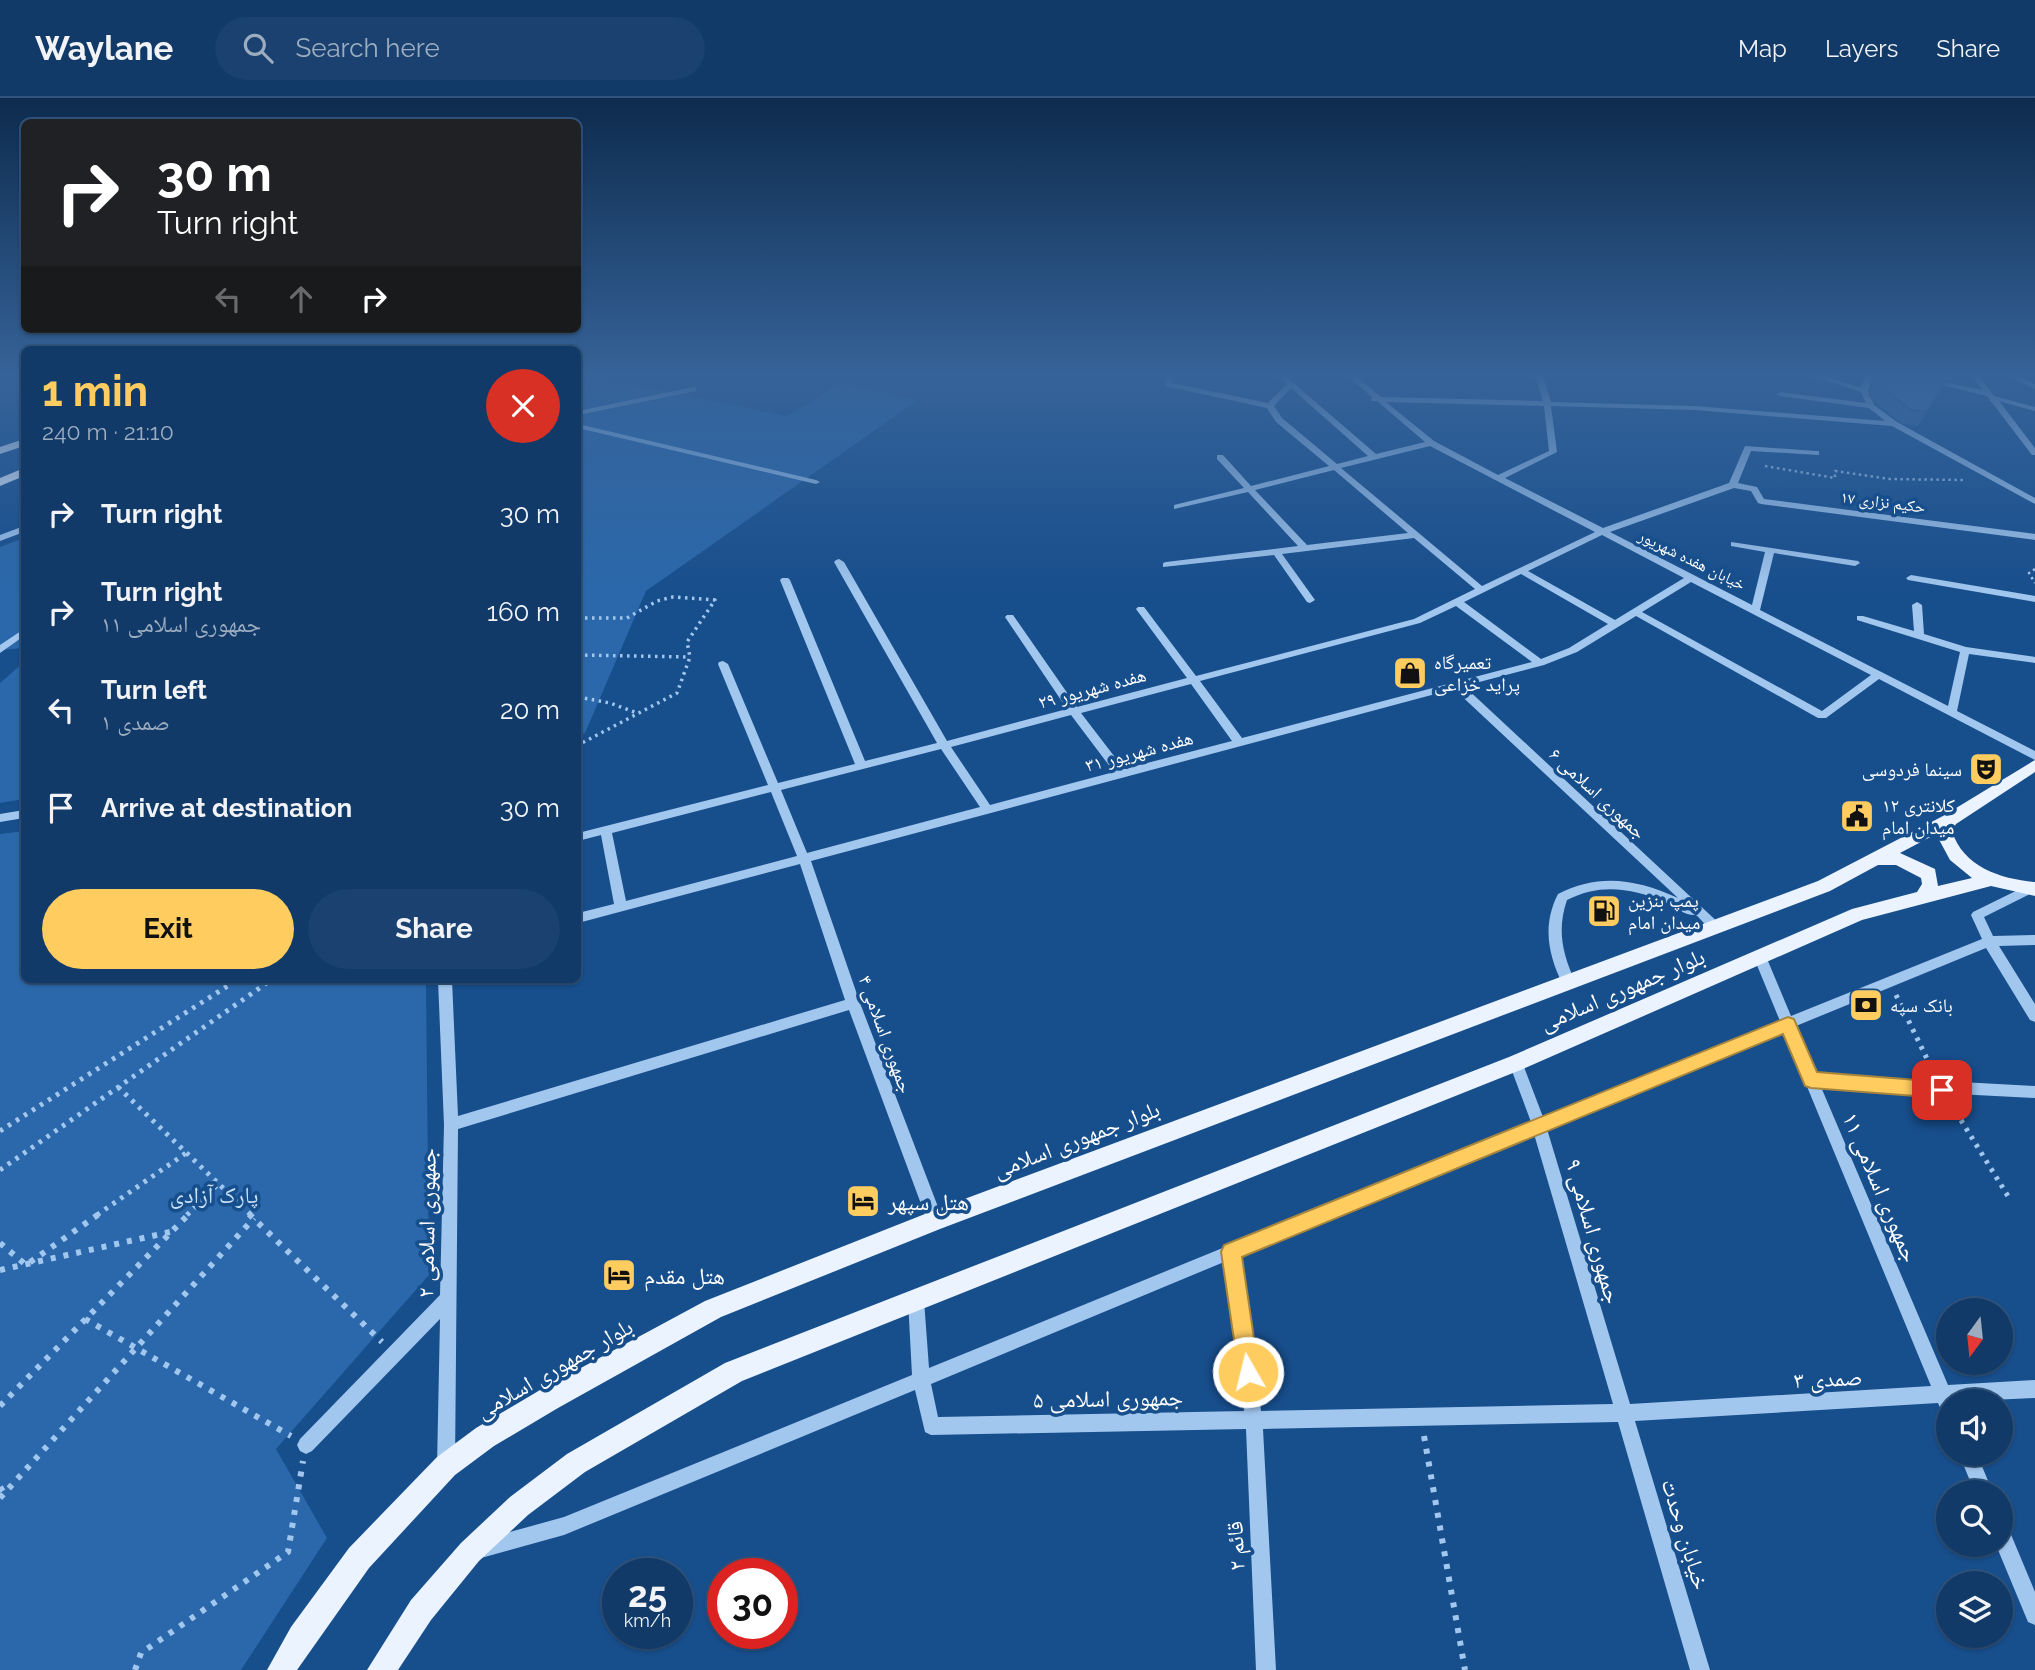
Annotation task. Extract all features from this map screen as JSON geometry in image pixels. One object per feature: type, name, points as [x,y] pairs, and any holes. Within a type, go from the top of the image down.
[{"type":"main road","points":[[0,482],[21,473]]},
{"type":"main road","name":"بلوار جمهوری اسلامی","points":[[281,1670],[301,1637],[359,1558],[446,1466],[485,1437],[549,1399],[713,1309],[935,1220],[1824,886],[1949,820],[2035,765]]},
{"type":"main road","points":[[1949,820],[1944,831],[1954,852],[1971,867],[1992,879],[2033,889]]},
{"type":"main road","points":[[1876,859],[1899,859],[1929,874],[1931,884],[1925,894]]},
{"type":"main road","name":"بلوار جمهوری اسلامی","points":[[381,1670],[421,1610],[470,1552],[519,1506],[576,1463],[734,1373],[1516,1063],[1858,914],[1925,894],[1992,879]]},
{"type":"street","points":[[665,446],[816,482]]},
{"type":"street","points":[[1311,446],[1480,589]]},
{"type":"street","points":[[1362,446],[1374,457]]},
{"type":"street","points":[[1177,508],[1248,487],[1417,446]]},
{"type":"street","name":"خیابان هفده شهریور","points":[[1437,446],[1756,609],[2035,756]]},
{"type":"street","points":[[1498,478],[1553,452],[1552,446]]},
{"type":"street","points":[[1935,446],[2035,501]]},
{"type":"street","points":[[1733,485],[1748,448],[1816,453]]},
{"type":"street","points":[[1220,457],[1305,548]]},
{"type":"street","name":"هفده شهریور ۲۹","points":[[581,836],[944,745],[1417,621],[1601,532],[1733,485]]},
{"type":"street","name":"حکیم نزاری ۱۷","points":[[1733,485],[1754,489],[1761,501],[2035,537]]},
{"type":"street","points":[[0,538],[21,530]]},
{"type":"street","points":[[1166,565],[1414,535]]},
{"type":"street","points":[[1734,544],[1855,562]]},
{"type":"street","points":[[1276,551],[1310,600]]},
{"type":"street","points":[[1756,609],[1770,551]]},
{"type":"street","points":[[839,562],[944,745],[987,810]]},
{"type":"street","points":[[1523,572],[1616,625]]},
{"type":"street","name":"هفده شهریور ۳۱","points":[[581,917],[1540,663],[1573,650],[1692,577]]},
{"type":"street","points":[[1911,578],[2035,599]]},
{"type":"street","points":[[785,580],[861,766]]},
{"type":"street","points":[[1456,601],[1540,663]]},
{"type":"street","points":[[1917,605],[1919,636]]},
{"type":"street","points":[[1141,608],[1239,742]]},
{"type":"street","points":[[1636,612],[1822,716],[1880,674]]},
{"type":"street","points":[[1010,617],[1074,711],[1122,774]]},
{"type":"street","points":[[1860,618],[1965,650],[2035,660]]},
{"type":"street","points":[[0,650],[21,634]]},
{"type":"street","points":[[1952,712],[1965,650]]},
{"type":"street","name":"جمهوری اسلامی ۴","points":[[723,664],[804,859],[853,1003],[935,1220]]},
{"type":"street","name":"جمهوری اسلامی ۶","points":[[1457,686],[1716,926]]},
{"type":"street","points":[[0,818],[21,814]]},
{"type":"street","points":[[606,830],[621,907]]},
{"type":"street","points":[[1568,981],[1554,942],[1553,919],[1562,897],[1587,886],[1616,886],[1654,894],[1681,904],[1716,926]]},
{"type":"street","points":[[2033,889],[1977,915],[2035,1016]]},
{"type":"street","points":[[470,1552],[564,1526],[1989,940],[2035,940]]},
{"type":"street","name":"جمهوری اسلامی ۱۱","points":[[1760,958],[1940,1389]]},
{"type":"street","name":"جمهوری اسلامی ۲","points":[[445,983],[451,1125],[446,1466]]},
{"type":"street","points":[[451,1125],[853,1003]]},
{"type":"street","name":"جمهوری اسلامی ۹","points":[[1516,1063],[1539,1125],[1624,1413]]},
{"type":"street","points":[[1811,1080],[2035,1092]]},
{"type":"street","points":[[1231,1252],[1254,1420]]},
{"type":"street","points":[[306,1445],[448,1299]]},
{"type":"street","name":"جمهوری اسلامی ۵","points":[[916,1300],[921,1379],[931,1426],[1624,1413]]},
{"type":"street","name":"صمدی ۳","points":[[2013,1392],[2035,1389]]},
{"type":"street","name":"صمدی ۳","points":[[1624,1413],[1936,1400]]},
{"type":"street","name":"خیابان وحدت","points":[[1624,1413],[1700,1670]]},
{"type":"street","name":"قائم ۲","points":[[1254,1420],[1266,1670]]},
{"type":"street","points":[[2011,1557],[2035,1615]]},
{"type":"path","points":[[1742,462],[1836,478],[1835,471],[1890,479],[1997,480]]},
{"type":"path","points":[[2035,569],[2029,573],[2035,583]]},
{"type":"path","points":[[581,617],[595,615],[627,618],[642,612],[652,603],[691,596],[715,600],[687,642],[690,657],[677,693],[581,744]]},
{"type":"path","points":[[581,655],[690,657]]},
{"type":"path","points":[[581,698],[610,703],[638,714]]},
{"type":"path","points":[[581,738],[586,741]]},
{"type":"path","points":[[0,1131],[232,983]]},
{"type":"path","points":[[0,1170],[267,983]]},
{"type":"path","points":[[118,1087],[395,1354]]},
{"type":"path","points":[[26,1265],[186,1153]]},
{"type":"path","points":[[0,1406],[218,1184]]},
{"type":"path","points":[[2,1493],[254,1218]]},
{"type":"path","points":[[0,1269],[171,1232]]},
{"type":"path","points":[[0,1244],[26,1265]]},
{"type":"path","points":[[85,1319],[306,1445],[288,1552],[141,1653],[135,1670]]},
{"type":"path","points":[[1421,1418],[1465,1670]]},
{"type":"green space","points":[[581,446],[852,446],[646,591],[585,733],[581,735]]},
{"type":"green space","points":[[21,539],[21,648],[0,650],[0,547]]},
{"type":"green space","points":[[21,665],[21,800],[0,803],[0,683]]},
{"type":"green space","name":"پارک آزادی","points":[[21,831],[21,983],[426,983],[429,1275],[276,1449],[327,1538],[241,1670],[0,1670],[0,834]]},
{"type":"place","name":"تعمیرگاه پراید خزاعی","points":[[1410,673]]},
{"type":"place","name":"سینما فردوسی","points":[[1986,769]]},
{"type":"place","name":"کلانتری ۱۲ میدان امام","points":[[1857,816]]},
{"type":"place","name":"پمپ بنزین میدان امام","points":[[1604,911]]},
{"type":"place","name":"بانک سپه","points":[[1866,1005]]},
{"type":"place","name":"هتل سپهر","points":[[863,1201]]},
{"type":"place","name":"هتل مقدم","points":[[619,1275]]},
{"type":"route","points":[[1248,1372],[1231,1252],[1539,1125],[1788,1024],[1811,1080],[1942,1090]]}]
